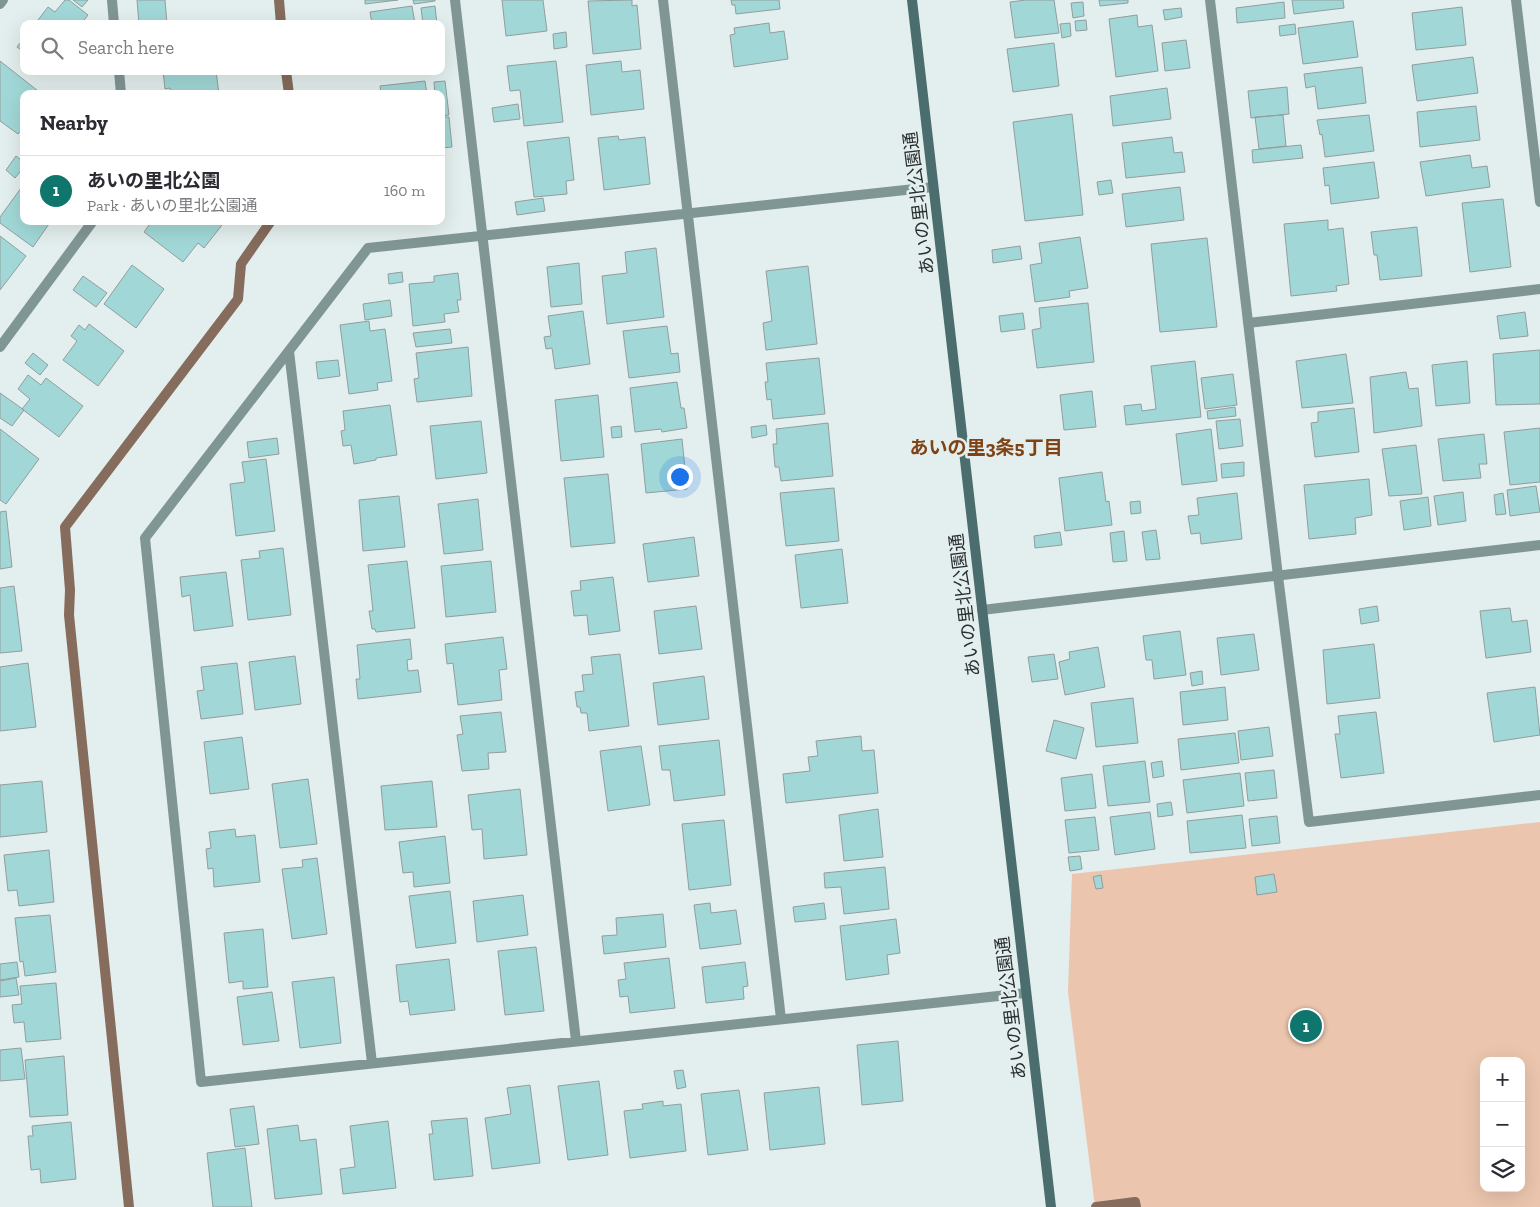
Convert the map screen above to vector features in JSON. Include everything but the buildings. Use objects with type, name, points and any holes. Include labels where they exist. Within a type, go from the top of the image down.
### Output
[{"type":"street","points":[[0,4],[3,0]]},
{"type":"street","points":[[112,0],[114,20]]},
{"type":"street","points":[[456,0],[576,1041]]},
{"type":"street","points":[[663,0],[781,1019]]},
{"type":"street","name":"あいの里北公園通","points":[[912,0],[1051,1207]]},
{"type":"street","points":[[1210,0],[1309,822],[1540,795]]},
{"type":"street","points":[[1516,0],[1540,202]]},
{"type":"street","points":[[119,75],[121,90]]},
{"type":"street","points":[[933,187],[368,248],[144,538],[201,1082],[1026,993]]},
{"type":"street","points":[[0,347],[90,225]]},
{"type":"street","points":[[1248,323],[1540,289]]},
{"type":"street","points":[[289,351],[372,1063]]},
{"type":"street","points":[[982,610],[1540,545]]},
{"type":"shaded area","points":[[1540,822],[1540,1207],[1095,1207],[1068,992],[1072,874]]},
{"type":"waterway","points":[[279,0],[281,20]]},
{"type":"waterway","points":[[287,75],[288,90]]},
{"type":"waterway","points":[[129,1207],[69,615],[70,590],[65,527],[238,299],[241,264],[268,225]]},
{"type":"waterway","points":[[1096,1207],[1135,1202],[1136,1207]]},
{"type":"place","name":"あいの里北公園","points":[[1306,1026]]},
{"type":"district","name":"あいの里3条5丁目","points":[[986,447]]}]
